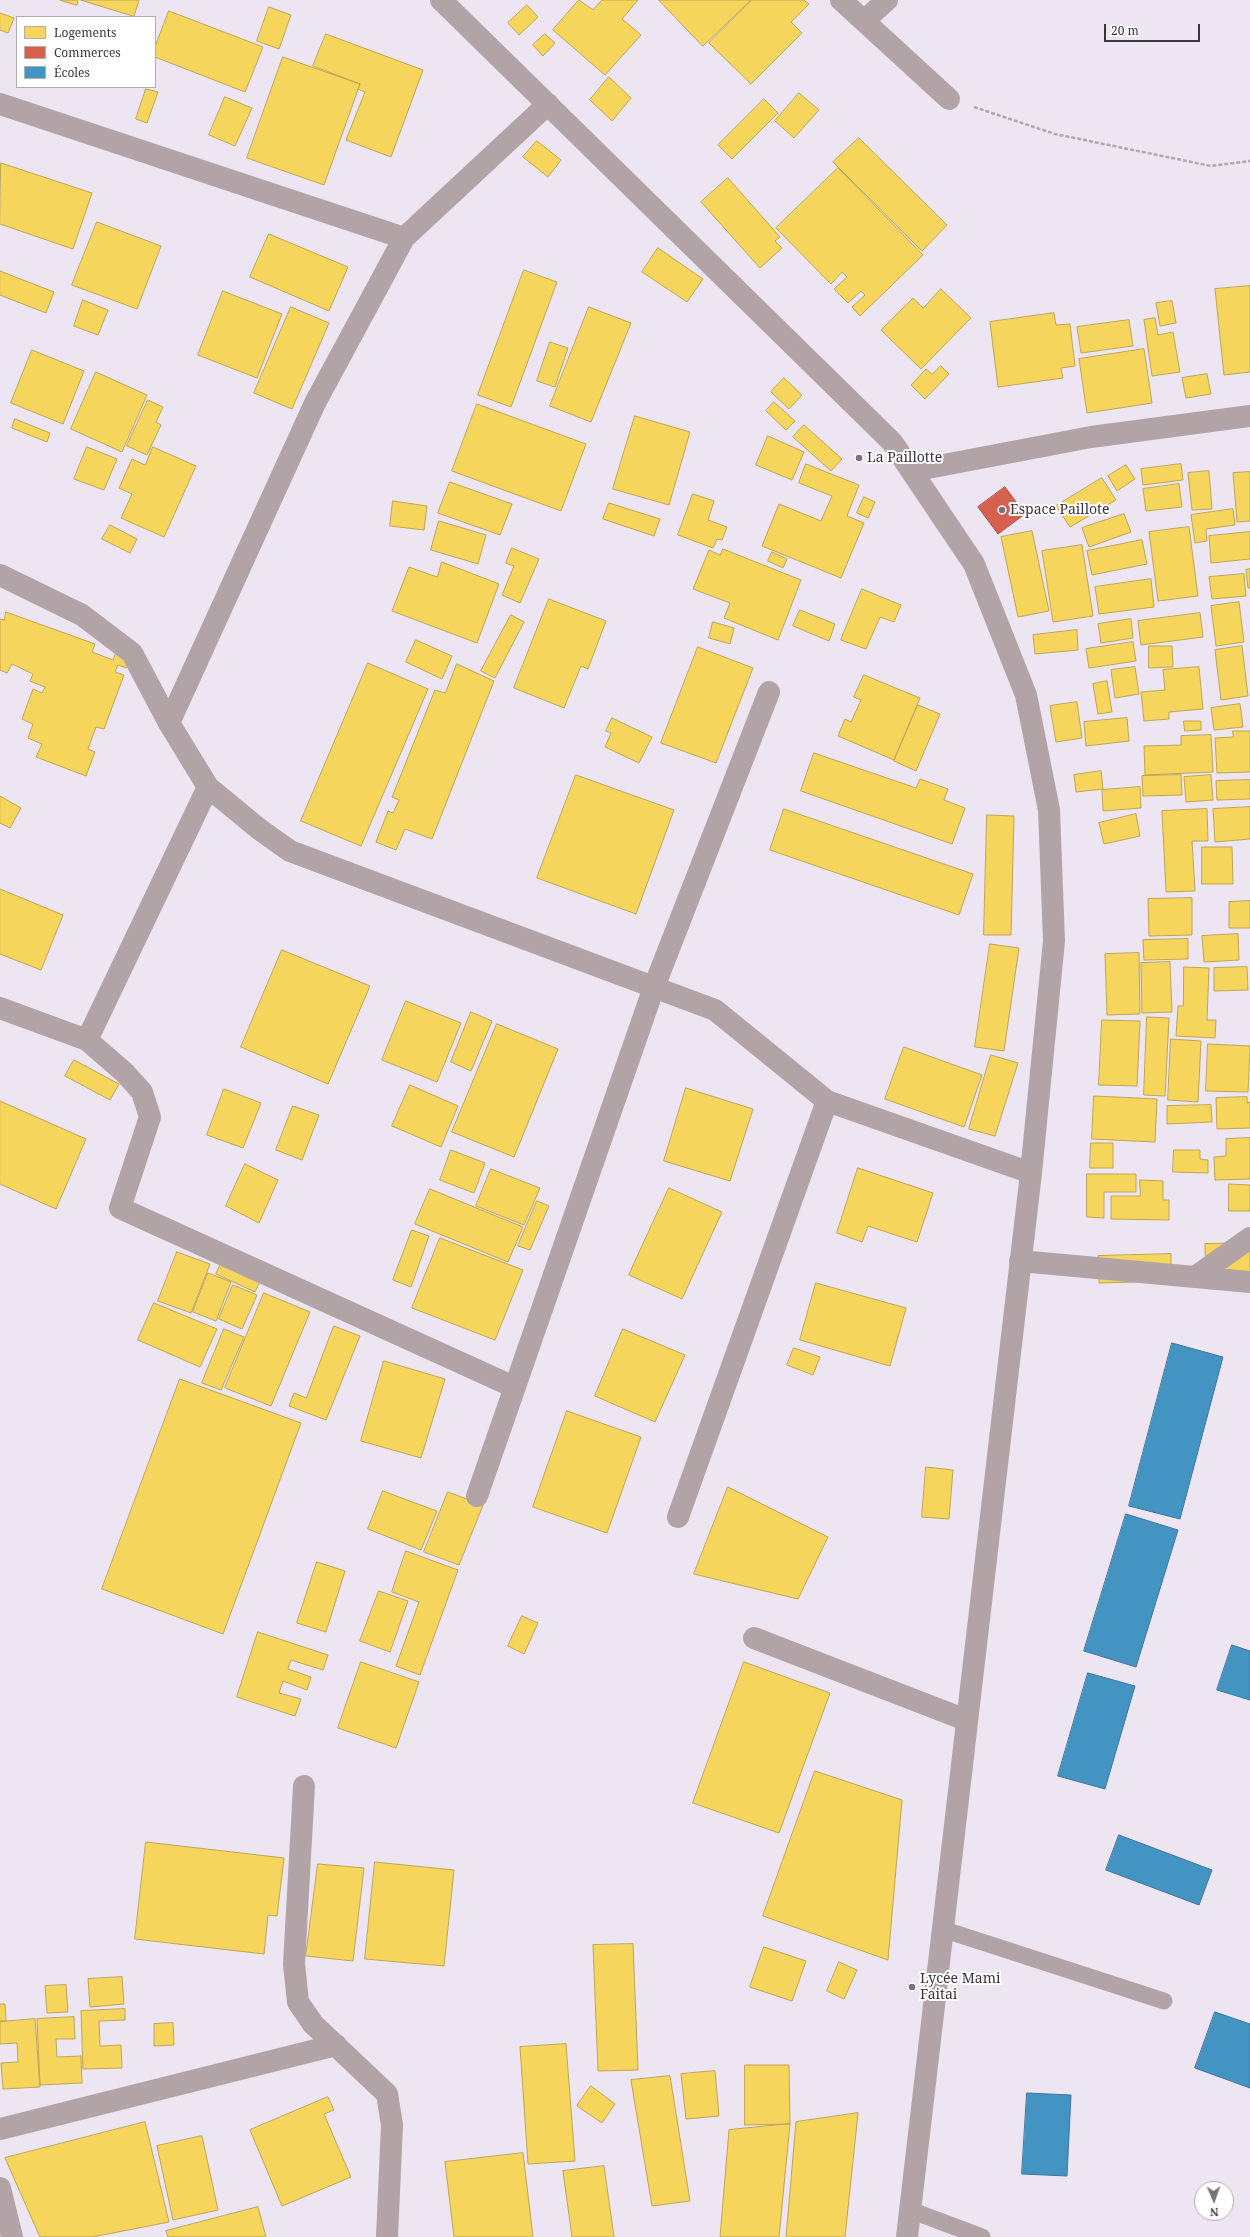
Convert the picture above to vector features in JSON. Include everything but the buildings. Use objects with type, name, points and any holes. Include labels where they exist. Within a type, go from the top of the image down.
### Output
[{"type":"street","points":[[442,0],[892,442],[974,564],[1026,696],[1049,810],[1054,941],[1031,1173],[966,1720],[907,2237]]},
{"type":"street","points":[[841,0],[949,99]]},
{"type":"street","points":[[864,22],[887,0]]},
{"type":"street","points":[[0,104],[404,238]]},
{"type":"street","points":[[170,723],[315,403],[404,238],[548,104]]},
{"type":"street","points":[[912,471],[1091,437],[1250,416]]},
{"type":"street","points":[[0,575],[82,615],[132,653],[170,723],[208,787],[259,829],[290,851],[715,1010],[827,1101],[1031,1173]]},
{"type":"street","points":[[477,1496],[654,987],[769,692]]},
{"type":"street","points":[[87,1040],[208,787]]},
{"type":"street","points":[[0,1008],[87,1040],[125,1073],[142,1092],[150,1117],[120,1208],[514,1387]]},
{"type":"street","points":[[678,1517],[827,1101]]},
{"type":"street","points":[[1195,1277],[1250,1238]]},
{"type":"street","points":[[1020,1261],[1250,1282]]},
{"type":"street","points":[[754,1638],[966,1720]]},
{"type":"street","points":[[304,1786],[294,1964],[298,2002],[313,2024],[387,2094],[392,2125],[387,2237]]},
{"type":"street","points":[[0,2129],[336,2045]]},
{"type":"street","points":[[0,2188],[12,2237]]},
{"type":"lane","points":[[942,1928],[1164,2001]]},
{"type":"lane","points":[[910,2210],[982,2237]]},
{"type":"path","points":[[949,99],[1055,134],[1211,166],[1250,162]]},
{"type":"place","name":"La Paillotte","points":[[859,458]]},
{"type":"place","name":"Espace Paillote","points":[[1002,510]]},
{"type":"place","name":"Lycée Mami Faitai","points":[[912,1987]]}]
